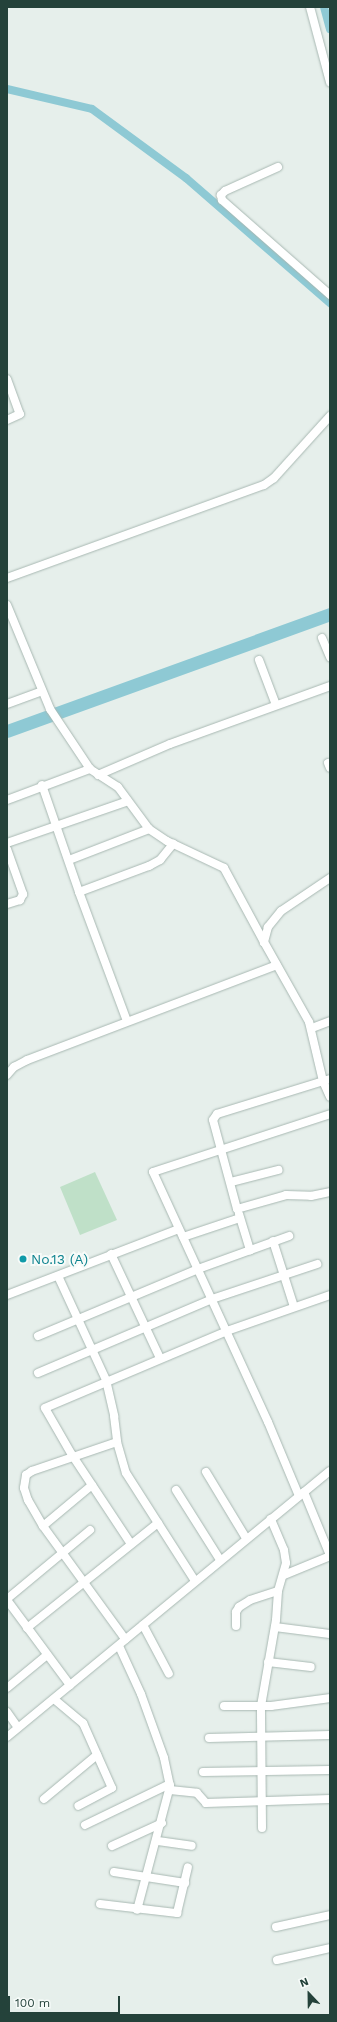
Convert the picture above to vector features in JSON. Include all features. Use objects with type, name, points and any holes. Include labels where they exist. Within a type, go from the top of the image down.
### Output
[{"type":"street","points":[[310,7],[328,61],[330,82]]},
{"type":"street","points":[[278,168],[225,190],[221,195],[222,200],[330,296]]},
{"type":"street","points":[[7,420],[20,414],[8,382]]},
{"type":"street","points":[[7,578],[264,485],[274,478],[330,416]]},
{"type":"street","points":[[7,605],[56,722],[90,769],[114,783],[149,829],[173,844],[224,868],[264,942],[298,1000],[312,1028],[327,1080],[330,1097]]},
{"type":"street","points":[[322,638],[330,657]]},
{"type":"street","points":[[259,660],[276,705]]},
{"type":"street","points":[[98,775],[165,746],[330,686]]},
{"type":"street","points":[[7,704],[42,691]]},
{"type":"street","points":[[7,800],[42,785],[90,769]]},
{"type":"street","points":[[42,785],[79,892],[127,1021]]},
{"type":"street","points":[[7,843],[128,801]]},
{"type":"street","points":[[69,860],[149,829]]},
{"type":"street","points":[[79,892],[149,866],[160,860],[173,844]]},
{"type":"street","points":[[7,849],[23,894],[20,900],[7,904]]},
{"type":"street","points":[[264,942],[268,927],[281,911],[330,878]]},
{"type":"street","points":[[7,1075],[14,1067],[27,1060],[278,965]]},
{"type":"street","points":[[312,1028],[330,1021]]},
{"type":"street","points":[[250,1250],[213,1120],[218,1114],[327,1080]]},
{"type":"street","points":[[284,1575],[330,1556],[179,1229],[154,1171],[221,1148],[330,1114]]},
{"type":"street","points":[[231,1182],[278,1170]]},
{"type":"street","points":[[238,1209],[286,1195],[311,1196],[330,1192]]},
{"type":"street","points":[[183,1237],[240,1218]]},
{"type":"street","points":[[7,1294],[179,1229]]},
{"type":"street","points":[[38,1336],[198,1269],[288,1236]]},
{"type":"street","points":[[273,1242],[294,1307]]},
{"type":"street","points":[[111,1254],[160,1358]]},
{"type":"street","points":[[38,1373],[212,1299],[316,1264]]},
{"type":"street","points":[[58,1276],[106,1380],[114,1416],[117,1442],[128,1476],[195,1581]]},
{"type":"street","points":[[131,1544],[72,1455],[45,1408],[106,1380],[227,1331],[330,1295]]},
{"type":"street","points":[[117,1442],[72,1455],[32,1471],[26,1475],[26,1495],[43,1526],[64,1552],[125,1640]]},
{"type":"street","points":[[7,1737],[119,1646],[246,1538],[271,1520],[330,1471]]},
{"type":"street","points":[[206,1472],[246,1538]]},
{"type":"street","points":[[43,1526],[92,1485]]},
{"type":"street","points":[[176,1490],[220,1560]]},
{"type":"street","points":[[262,1828],[261,1706],[274,1627],[278,1591],[284,1575],[286,1563],[284,1550],[271,1520]]},
{"type":"street","points":[[27,1628],[158,1523]]},
{"type":"street","points":[[70,1685],[7,1599],[90,1530]]},
{"type":"street","points":[[236,1626],[236,1612],[239,1607],[278,1591]]},
{"type":"street","points":[[143,1625],[169,1674]]},
{"type":"street","points":[[274,1627],[330,1634]]},
{"type":"street","points":[[119,1646],[141,1694],[170,1787],[158,1841],[148,1878],[137,1910]]},
{"type":"street","points":[[7,1688],[47,1655]]},
{"type":"street","points":[[268,1662],[311,1667]]},
{"type":"street","points":[[224,1706],[261,1706],[330,1698]]},
{"type":"street","points":[[54,1699],[83,1723],[111,1790],[78,1806]]},
{"type":"street","points":[[7,1712],[18,1728]]},
{"type":"street","points":[[209,1738],[330,1736]]},
{"type":"street","points":[[44,1799],[97,1755]]},
{"type":"street","points":[[203,1772],[330,1770]]},
{"type":"street","points":[[85,1825],[170,1787],[197,1792],[206,1804],[330,1799]]},
{"type":"street","points":[[112,1846],[162,1823]]},
{"type":"street","points":[[158,1841],[192,1846]]},
{"type":"street","points":[[100,1904],[137,1910],[177,1913],[188,1867]]},
{"type":"street","points":[[114,1872],[185,1883]]},
{"type":"street","points":[[276,1926],[330,1915]]},
{"type":"street","points":[[277,1960],[330,1948]]},
{"type":"green space","points":[[95,1172],[117,1220],[80,1235],[60,1187]]},
{"type":"waterway","points":[[324,7],[330,29]]},
{"type":"waterway","points":[[7,89],[92,109],[186,178],[330,303]]},
{"type":"waterway","points":[[7,731],[330,614]]},
{"type":"place","name":"No.13 (A)","points":[[23,1259]]}]
